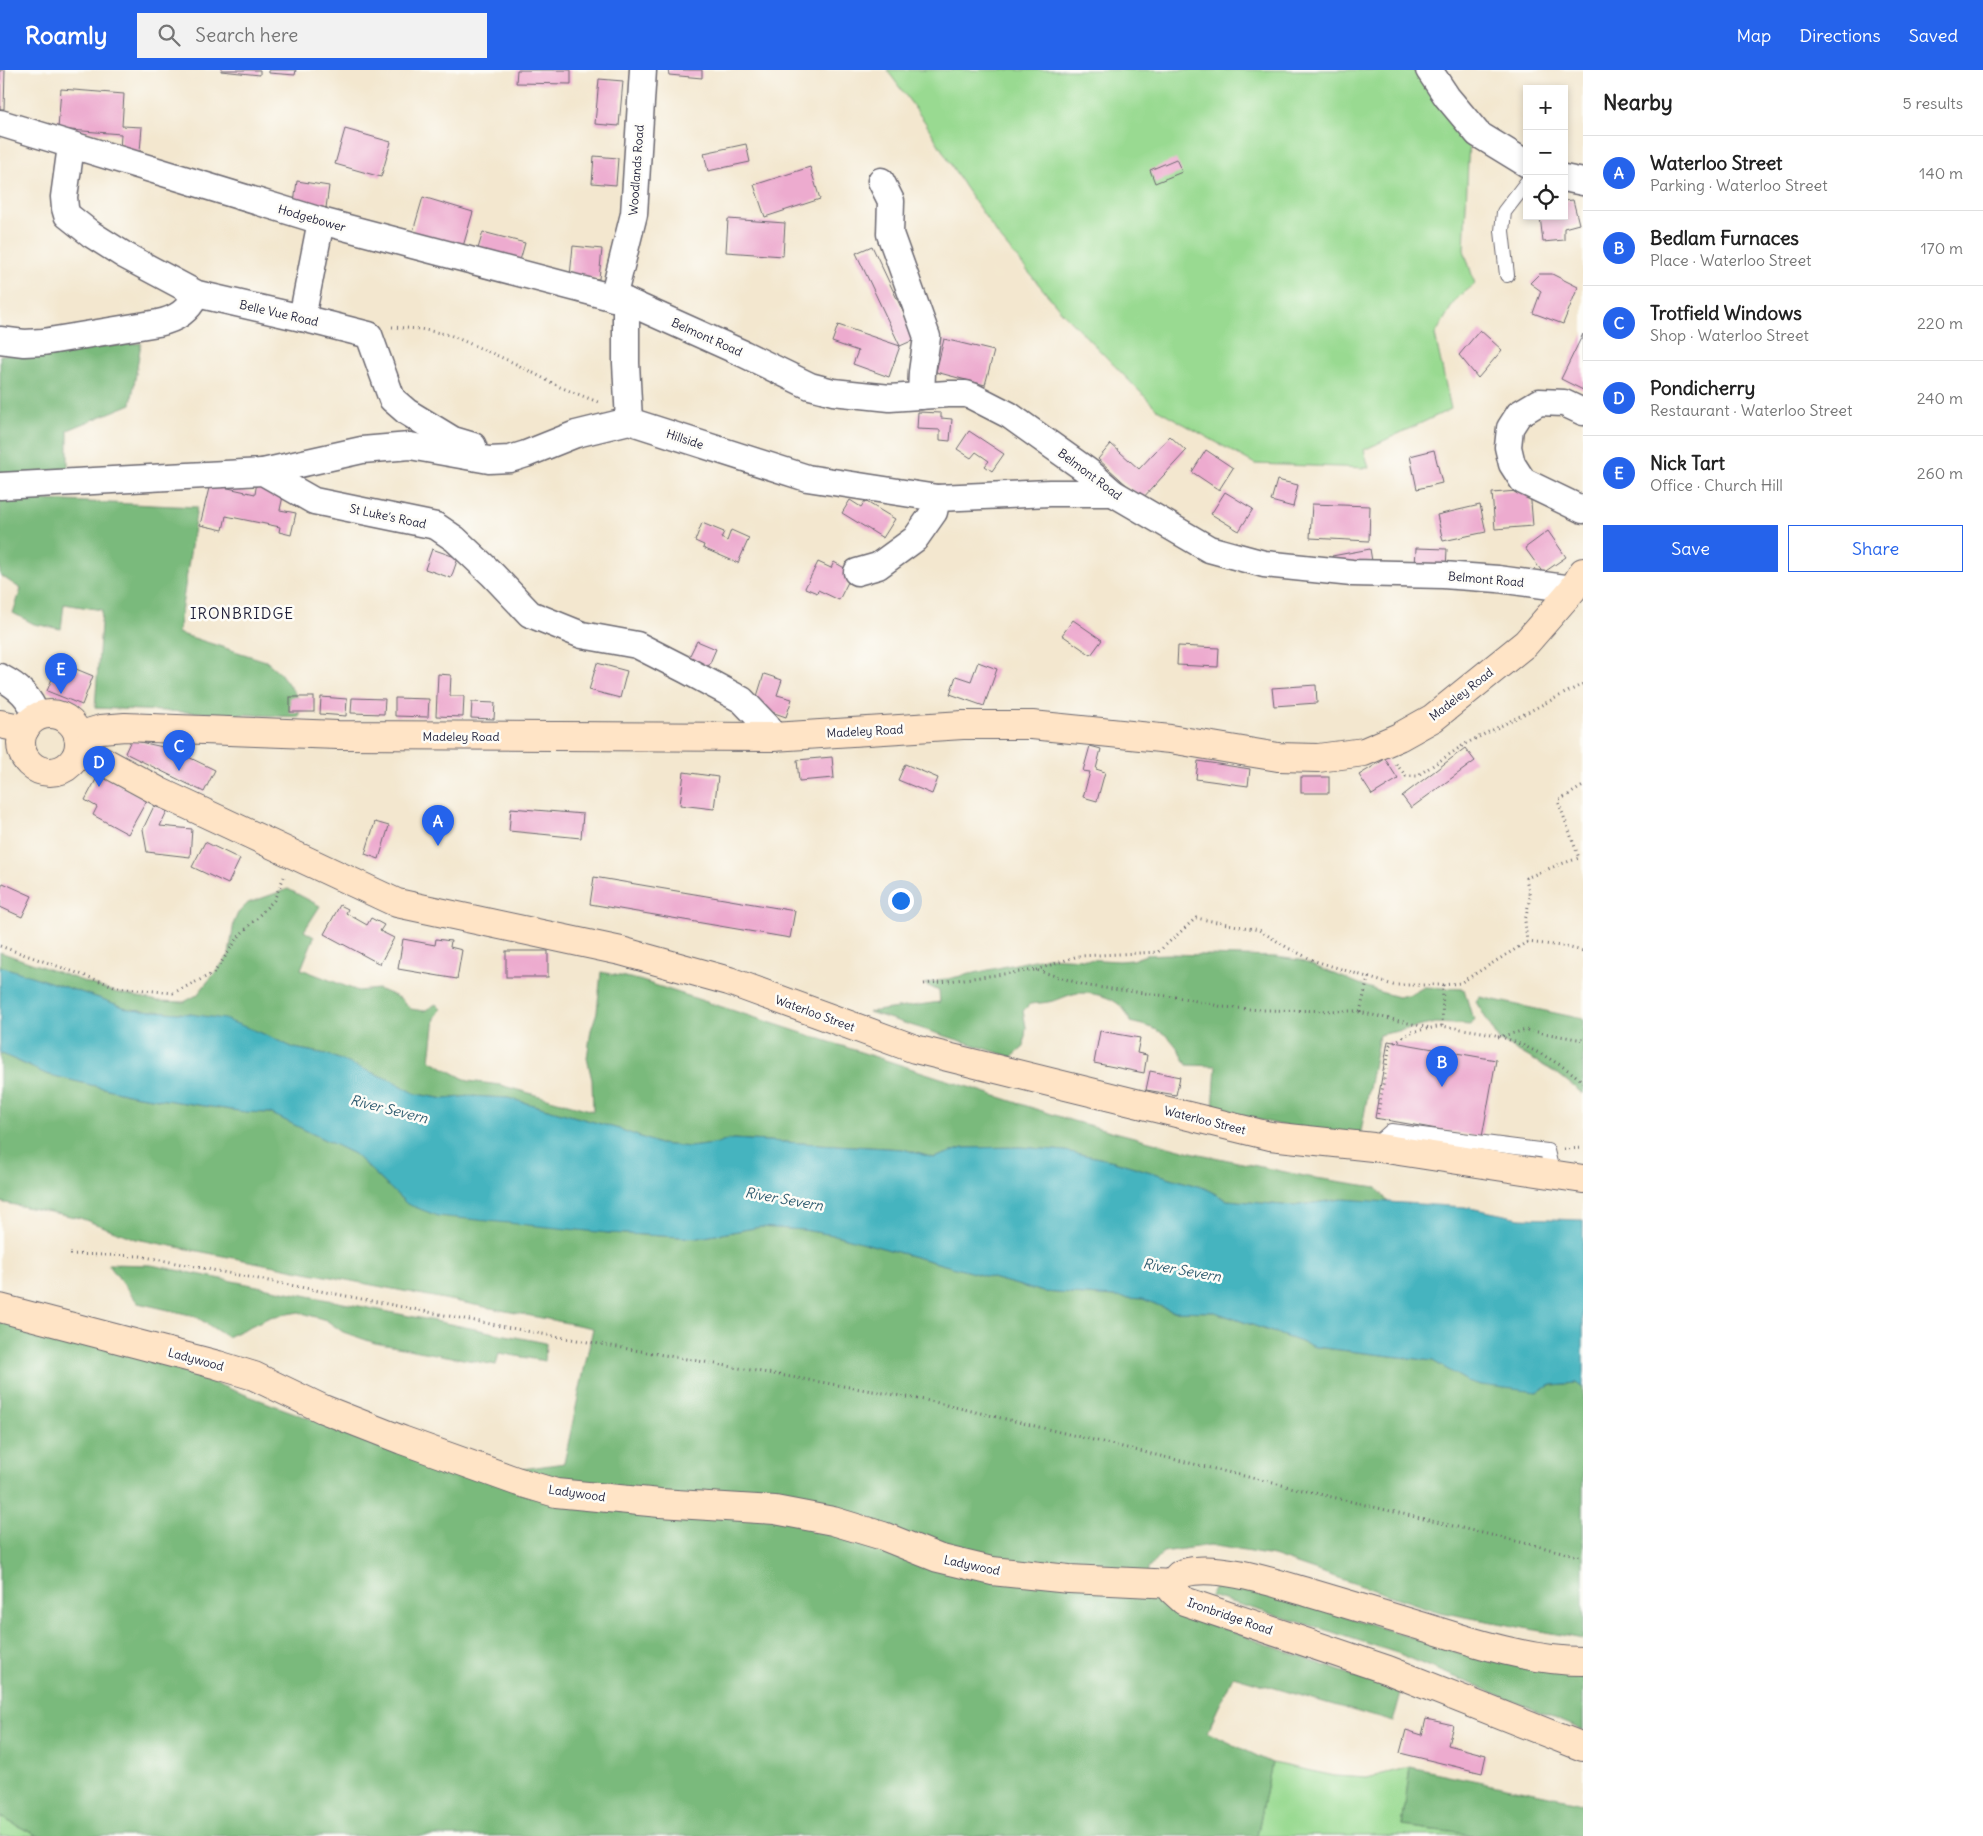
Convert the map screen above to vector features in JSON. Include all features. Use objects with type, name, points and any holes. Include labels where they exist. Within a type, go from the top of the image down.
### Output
[{"type":"main road","name":"Madeley Road","points":[[78,742],[101,729],[125,727],[338,735],[773,737],[963,725],[1032,725],[1170,740],[1278,757],[1318,758],[1364,752],[1399,737],[1433,718],[1526,644],[1578,581]]},
{"type":"main road","points":[[45,714],[62,717],[69,721],[78,742],[76,756],[70,764],[63,770],[45,772],[36,769],[23,756],[21,723],[45,714]]},
{"type":"main road","name":"Waterloo Street","points":[[78,742],[160,792],[396,903],[621,951],[720,979],[916,1049],[1270,1136],[1373,1146],[1583,1179]]},
{"type":"main road","name":"Ladywood","points":[[0,1308],[254,1376],[323,1409],[384,1433],[516,1481],[556,1493],[660,1503],[774,1510],[833,1521],[883,1536],[938,1558],[992,1571],[1069,1579],[1174,1584]]},
{"type":"main road","points":[[1174,1584],[1177,1576],[1192,1571],[1216,1571],[1257,1577],[1460,1639],[1506,1651],[1572,1661],[1583,1660]]},
{"type":"main road","name":"Ironbridge Road","points":[[1174,1584],[1173,1591],[1184,1601],[1388,1670],[1583,1747]]},
{"type":"street","name":"Woodlands Road","points":[[629,414],[620,299],[634,214],[644,70]]},
{"type":"street","points":[[1429,70],[1447,97],[1478,134],[1523,162]]},
{"type":"street","name":"Hodgebower","points":[[0,124],[14,126],[71,146],[322,221],[620,299]]},
{"type":"street","name":"Belle Vue Road","points":[[71,146],[64,197],[68,215],[91,234],[124,255],[197,294],[370,335]]},
{"type":"street","points":[[1568,179],[1583,182]]},
{"type":"street","points":[[881,181],[891,201],[890,234],[927,337],[922,372],[922,396]]},
{"type":"street","points":[[302,318],[322,221]]},
{"type":"street","points":[[0,340],[24,343],[43,342],[172,320],[182,314],[193,302],[197,294]]},
{"type":"street","name":"Belmont Road","points":[[620,299],[744,354],[810,386],[833,392],[890,398],[966,394],[983,401],[1009,415],[1089,472],[1112,493],[1208,549],[1264,564],[1352,573],[1578,581]]},
{"type":"street","points":[[370,335],[392,399],[407,412],[453,440],[501,453],[510,459]]},
{"type":"street","points":[[1583,412],[1564,403],[1539,402],[1519,414],[1510,428],[1508,447],[1512,464],[1524,481],[1583,510]]},
{"type":"street","points":[[0,486],[263,472],[362,450],[410,446],[489,460],[510,459],[629,414]]},
{"type":"street","name":"Hillside","points":[[629,414],[807,478],[937,498],[1050,493],[1112,493]]},
{"type":"street","name":"St Luke's Road","points":[[263,472],[314,500],[436,526],[455,539],[530,614],[582,635],[637,645],[742,700],[767,726],[773,737]]},
{"type":"street","points":[[857,572],[878,566],[915,539],[934,512],[937,498]]},
{"type":"street","points":[[0,677],[17,686],[28,697],[21,723]]},
{"type":"lane","points":[[1507,275],[1502,231],[1504,212],[1523,187]]},
{"type":"path","points":[[370,335],[389,327],[420,329],[450,335],[514,363],[560,387],[594,402],[629,414]]},
{"type":"path","points":[[1417,776],[1465,744],[1583,684]]},
{"type":"path","points":[[1527,942],[1525,921],[1530,897],[1526,878],[1579,858],[1558,801],[1583,786]]},
{"type":"path","points":[[0,946],[117,987],[174,993],[214,973],[240,935],[274,900],[292,855]]},
{"type":"path","points":[[924,984],[1036,970],[1078,956],[1158,952],[1196,918],[1259,930],[1288,948],[1315,960],[1393,985],[1460,983],[1527,942],[1562,946],[1583,951]]},
{"type":"path","points":[[1036,970],[1088,986],[1183,998],[1223,1007],[1261,1010],[1355,1011],[1430,1028]]},
{"type":"path","points":[[1360,1012],[1368,978]]},
{"type":"path","points":[[1442,1026],[1443,985]]},
{"type":"path","points":[[1373,1146],[1390,1045],[1411,1032],[1442,1026],[1498,1037],[1533,1051],[1573,1073],[1583,1082]]},
{"type":"path","points":[[1498,1037],[1526,1030],[1583,1040]]},
{"type":"path","points":[[1573,1148],[1583,1148]]},
{"type":"path","points":[[70,1254],[140,1256],[542,1334],[930,1401],[1583,1557]]},
{"type":"green space","points":[[887,70],[1414,70],[1469,139],[1464,250],[1475,284],[1456,299],[1435,335],[1451,409],[1364,450],[1369,468],[1255,464],[1157,409],[1061,311],[1000,238],[964,186],[925,122]]},
{"type":"green space","points":[[141,343],[131,404],[68,430],[68,476],[0,477],[0,355]]},
{"type":"green space","points":[[0,498],[197,507],[178,633],[266,661],[280,673],[300,700],[299,717],[95,708],[102,610],[64,604],[61,629],[34,624],[13,613],[21,589],[0,575]]},
{"type":"green space","points":[[288,889],[320,906],[304,931],[314,937],[301,969],[358,991],[378,989],[400,998],[411,1009],[424,1011],[436,1004],[441,1009],[435,1018],[430,1060],[468,1081],[500,1085],[593,1111],[592,1080],[587,1058],[591,1030],[597,1012],[601,972],[639,980],[1073,1121],[1195,1153],[1309,1177],[1376,1187],[1389,1203],[1342,1199],[1293,1206],[1227,1200],[1204,1188],[1114,1161],[1065,1151],[1021,1147],[963,1148],[934,1158],[903,1149],[733,1139],[690,1147],[659,1144],[619,1129],[508,1098],[469,1096],[445,1099],[416,1094],[393,1081],[326,1054],[294,1048],[259,1032],[190,1014],[129,1009],[0,966],[0,952],[114,992],[158,1001],[184,1002],[197,995],[229,955],[234,922],[238,913],[248,903]]},
{"type":"green space","points":[[1146,955],[1276,957],[1299,960],[1380,992],[1398,997],[1412,994],[1424,987],[1464,989],[1471,1013],[1475,1019],[1471,1025],[1436,1023],[1379,1035],[1360,1137],[1302,1130],[1213,1109],[1216,1066],[1187,1065],[1176,1046],[1165,1035],[1151,1028],[1130,1022],[1123,1008],[1117,1003],[1096,994],[1077,993],[1050,1002],[1030,1004],[1023,1011],[1026,1027],[1024,1047],[1012,1057],[869,1012],[940,1002],[939,991],[924,984],[1048,957],[1119,961],[1132,960]]},
{"type":"green space","points":[[1480,997],[1583,1019],[1583,1094],[1558,1074],[1499,1040],[1476,1002]]},
{"type":"green space","points":[[0,1053],[46,1074],[132,1095],[245,1112],[270,1113],[354,1154],[407,1204],[608,1233],[699,1238],[760,1227],[804,1230],[839,1236],[1043,1292],[1143,1299],[1172,1311],[1215,1312],[1315,1347],[1433,1361],[1467,1381],[1537,1392],[1552,1385],[1577,1383],[1583,1388],[1583,1639],[1439,1612],[1273,1556],[1210,1545],[1163,1552],[1148,1569],[1147,1583],[1166,1608],[1401,1693],[1393,1722],[1233,1676],[1207,1732],[1272,1763],[1257,1836],[38,1836],[0,1817],[0,1319],[138,1355],[468,1477],[564,1463],[593,1328],[136,1239],[80,1218],[0,1202]]},
{"type":"green space","points":[[108,1264],[151,1265],[546,1343],[545,1361],[499,1353],[496,1365],[375,1343],[343,1332],[326,1320],[299,1312],[270,1317],[227,1337],[195,1316],[138,1303]]},
{"type":"green space","points":[[1216,1585],[1252,1591],[1314,1606],[1469,1656],[1560,1672],[1583,1674],[1583,1730],[1397,1653],[1210,1596]]},
{"type":"green space","points":[[1272,1763],[1335,1776],[1367,1778],[1410,1767],[1402,1826],[1482,1836],[1257,1836]]},
{"type":"green space","points":[[1410,1767],[1583,1803],[1583,1836],[1482,1836],[1402,1826]]},
{"type":"green space","points":[[0,1817],[38,1836],[0,1836]]},
{"type":"water","name":"River Severn","points":[[0,966],[129,1009],[224,1019],[294,1048],[326,1054],[393,1081],[416,1094],[445,1099],[469,1096],[508,1098],[619,1129],[659,1144],[690,1147],[733,1139],[903,1149],[934,1158],[963,1148],[1021,1147],[1065,1151],[1114,1161],[1204,1188],[1227,1200],[1293,1206],[1342,1199],[1465,1207],[1520,1218],[1583,1220],[1583,1388],[1576,1383],[1552,1385],[1537,1392],[1481,1385],[1467,1381],[1433,1361],[1315,1347],[1215,1312],[1172,1311],[1143,1299],[1043,1292],[839,1236],[804,1230],[760,1227],[699,1238],[608,1233],[438,1216],[407,1204],[354,1154],[270,1113],[245,1112],[132,1095],[46,1074],[0,1053]]},
{"type":"building","points":[[0,70],[5,70],[4,109],[0,109]]},
{"type":"building","points":[[260,70],[260,75],[221,71]]},
{"type":"building","points":[[269,70],[296,70],[295,75],[269,73]]},
{"type":"building","points":[[517,70],[571,70],[571,84],[516,83]]},
{"type":"building","points":[[668,70],[702,70],[702,78],[669,75]]},
{"type":"building","points":[[599,79],[623,81],[619,126],[595,124]]},
{"type":"building","points":[[61,89],[124,94],[122,126],[142,127],[140,152],[120,151],[121,134],[58,129]]},
{"type":"building","points":[[345,129],[391,142],[381,177],[335,164]]},
{"type":"building","points":[[746,144],[750,162],[708,171],[704,153]]},
{"type":"building","points":[[594,156],[618,158],[616,185],[592,183]]},
{"type":"building","points":[[1176,159],[1182,172],[1155,183],[1150,170]]},
{"type":"building","points":[[810,167],[820,199],[765,217],[754,185]]},
{"type":"building","points":[[297,181],[329,186],[326,208],[294,203]]},
{"type":"building","points":[[423,197],[473,212],[462,250],[412,235]]},
{"type":"building","points":[[1573,200],[1579,224],[1564,228],[1564,240],[1543,242],[1540,220],[1568,220],[1568,201]]},
{"type":"building","points":[[728,219],[785,223],[783,256],[726,252]]},
{"type":"building","points":[[483,232],[525,243],[519,264],[477,252]]},
{"type":"building","points":[[573,246],[602,249],[599,279],[570,276]]},
{"type":"building","points":[[872,246],[916,339],[900,346],[856,253]]},
{"type":"building","points":[[1539,274],[1552,274],[1578,287],[1563,324],[1533,313],[1541,291],[1530,283]]},
{"type":"building","points":[[838,325],[900,346],[889,377],[853,364],[858,351],[832,342]]},
{"type":"building","points":[[1480,330],[1502,350],[1478,378],[1459,355]]},
{"type":"building","points":[[1583,334],[1583,390],[1561,379]]},
{"type":"building","points":[[944,339],[994,351],[985,385],[936,372]]},
{"type":"building","points":[[918,412],[941,413],[941,418],[952,419],[950,441],[940,440],[940,430],[917,429]]},
{"type":"building","points":[[969,431],[1004,454],[992,471],[985,466],[989,461],[976,452],[971,458],[957,449]]},
{"type":"building","points":[[1170,436],[1186,451],[1142,499],[1098,459],[1111,444],[1139,469]]},
{"type":"building","points":[[1206,450],[1233,468],[1219,490],[1192,472]]},
{"type":"building","points":[[1434,450],[1442,483],[1417,489],[1410,456]]},
{"type":"building","points":[[1277,480],[1298,485],[1293,507],[1271,501]]},
{"type":"building","points":[[257,482],[276,486],[274,494],[283,496],[280,510],[296,513],[291,535],[279,532],[280,527],[226,516],[223,530],[200,525],[210,484],[255,494]]},
{"type":"building","points":[[1530,490],[1533,526],[1495,529],[1492,493]]},
{"type":"building","points":[[1225,492],[1253,509],[1239,531],[1211,514]]},
{"type":"building","points":[[850,500],[861,507],[865,501],[895,519],[883,538],[842,513]]},
{"type":"building","points":[[1312,504],[1370,506],[1369,541],[1310,538]]},
{"type":"building","points":[[1480,505],[1486,532],[1443,541],[1437,515]]},
{"type":"building","points":[[702,523],[724,532],[721,538],[727,541],[731,530],[749,538],[738,563],[703,548],[704,545],[695,541]]},
{"type":"building","points":[[1548,531],[1566,557],[1543,573],[1525,548]]},
{"type":"building","points":[[1416,548],[1447,549],[1446,569],[1415,567]]},
{"type":"building","points":[[432,549],[458,558],[451,578],[425,569]]},
{"type":"building","points":[[1370,549],[1372,561],[1334,568],[1332,556]]},
{"type":"building","points":[[818,562],[831,568],[834,562],[848,570],[851,576],[839,600],[818,590],[817,593],[805,588]]},
{"type":"building","points":[[1073,620],[1102,640],[1091,655],[1062,635]]},
{"type":"building","points":[[697,641],[716,649],[706,672],[686,663]]},
{"type":"building","points":[[1178,646],[1219,648],[1218,667],[1177,665]]},
{"type":"building","points":[[59,662],[93,676],[82,705],[47,691]]},
{"type":"building","points":[[978,662],[997,669],[984,706],[950,694],[956,676],[971,681]]},
{"type":"building","points":[[597,663],[627,671],[620,698],[589,690]]},
{"type":"building","points":[[438,674],[451,675],[450,696],[464,696],[463,717],[436,716]]},
{"type":"building","points":[[764,674],[782,680],[777,695],[792,699],[786,717],[754,706]]},
{"type":"building","points":[[1316,685],[1317,703],[1274,706],[1272,688]]},
{"type":"building","points":[[290,697],[314,697],[314,712],[290,712]]},
{"type":"building","points":[[321,697],[347,699],[346,716],[320,714]]},
{"type":"building","points":[[352,698],[385,699],[384,714],[351,713]]},
{"type":"building","points":[[395,698],[429,699],[428,717],[395,716]]},
{"type":"building","points":[[472,702],[495,703],[494,719],[471,718]]},
{"type":"building","points":[[131,740],[172,749],[215,770],[204,792],[125,753]]},
{"type":"building","points":[[1090,746],[1101,749],[1096,769],[1105,772],[1097,801],[1083,797],[1090,772],[1083,771]]},
{"type":"building","points":[[1465,748],[1475,761],[1411,808],[1402,796]]},
{"type":"building","points":[[832,757],[834,778],[799,781],[797,760]]},
{"type":"building","points":[[1385,759],[1398,779],[1372,795],[1359,775]]},
{"type":"building","points":[[1198,761],[1250,769],[1248,786],[1196,779]]},
{"type":"building","points":[[905,764],[938,778],[932,794],[898,780]]},
{"type":"building","points":[[684,772],[718,777],[714,809],[680,805]]},
{"type":"building","points":[[99,774],[147,800],[128,834],[93,815],[97,807],[85,800]]},
{"type":"building","points":[[1301,777],[1329,777],[1329,793],[1301,793]]},
{"type":"building","points":[[154,806],[167,811],[160,826],[192,829],[190,857],[147,852],[143,829]]},
{"type":"building","points":[[511,808],[583,814],[581,838],[509,831]]},
{"type":"building","points":[[375,822],[389,826],[379,859],[365,854]]},
{"type":"building","points":[[205,842],[240,859],[228,884],[192,867]]},
{"type":"building","points":[[594,877],[795,911],[790,938],[590,904]]},
{"type":"building","points":[[3,883],[32,896],[22,917],[0,907],[0,890]]},
{"type":"building","points":[[340,905],[348,909],[346,913],[367,925],[371,918],[384,925],[380,931],[394,938],[380,964],[324,934]]},
{"type":"building","points":[[403,939],[435,945],[436,939],[451,941],[450,947],[462,950],[457,979],[398,969]]},
{"type":"building","points":[[506,951],[548,951],[548,977],[506,977]]},
{"type":"building","points":[[1100,1031],[1140,1038],[1137,1053],[1147,1055],[1144,1073],[1094,1063]]},
{"type":"building","points":[[1388,1041],[1496,1060],[1482,1137],[1375,1118]]},
{"type":"building","points":[[1150,1071],[1180,1077],[1176,1095],[1146,1090]]},
{"type":"building","points":[[1426,1719],[1453,1725],[1448,1745],[1486,1755],[1482,1773],[1400,1753],[1406,1730],[1422,1735]]},
{"type":"place","name":"Nick Tart","points":[[61,694]]},
{"type":"place","name":"Trotfield Windows","points":[[179,771]]},
{"type":"place","name":"Pondicherry","points":[[99,787]]},
{"type":"place","name":"Waterloo Street","points":[[438,846]]},
{"type":"place","name":"Bedlam Furnaces","points":[[1442,1087]]},
{"type":"district","name":"IRONBRIDGE","points":[[242,613]]}]
